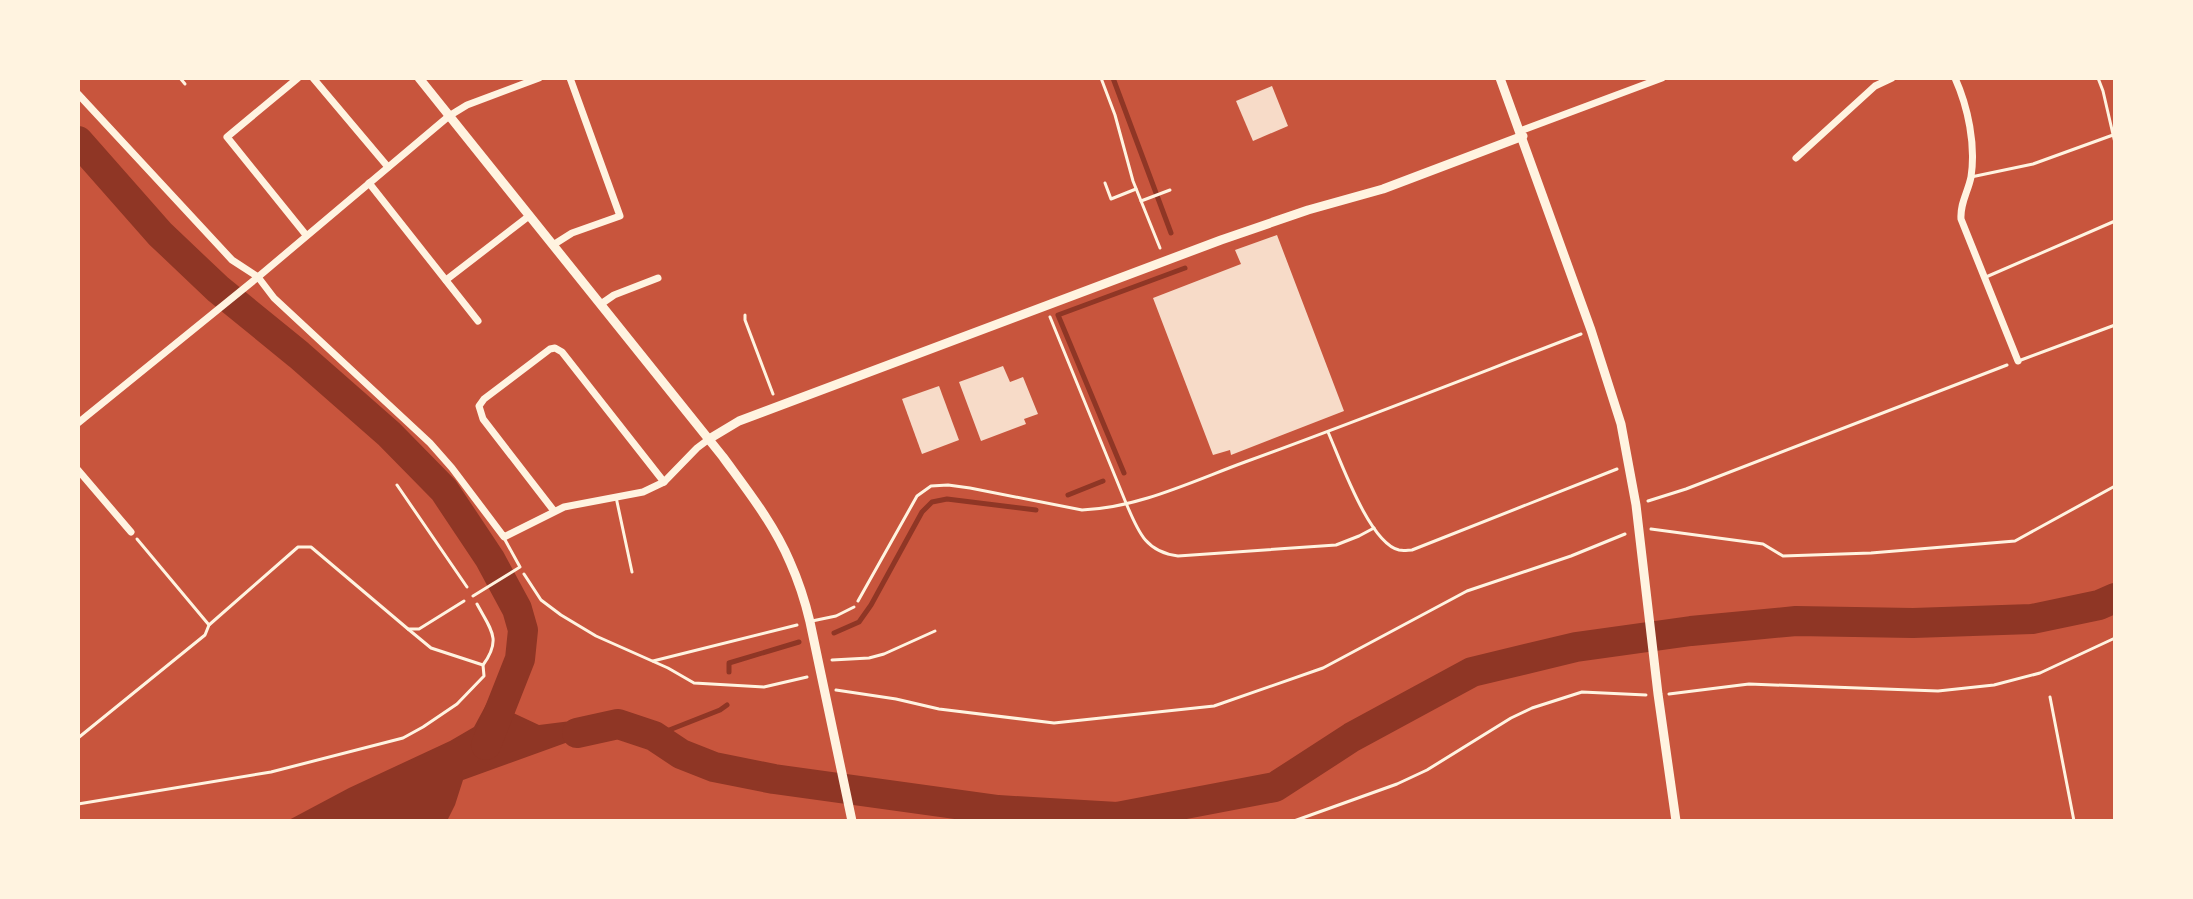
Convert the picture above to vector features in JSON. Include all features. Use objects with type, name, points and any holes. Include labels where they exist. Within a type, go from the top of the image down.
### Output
[{"type":"street","points":[[298,78],[227,137],[306,235]]},
{"type":"street","points":[[313,78],[388,167]]},
{"type":"street","points":[[419,78],[709,439],[777,537],[801,589],[810,622],[852,821]]},
{"type":"street","points":[[78,423],[449,116],[467,105],[539,78]]},
{"type":"street","points":[[553,245],[572,233],[620,216],[570,78]]},
{"type":"street","points":[[1500,78],[1591,330],[1621,424],[1636,505],[1676,821]]},
{"type":"street","points":[[78,94],[232,260],[250,269],[255,279],[274,298],[430,443],[504,537],[554,511],[643,492],[664,482],[697,448],[739,421],[1308,210],[1383,189],[1445,167],[1662,78]]},
{"type":"street","points":[[1796,158],[1875,86],[1892,78]]},
{"type":"street","points":[[1955,78],[1969,119],[1971,177],[1963,199],[1961,219],[2018,361]]},
{"type":"street","points":[[369,183],[478,321]]},
{"type":"street","points":[[446,280],[529,216]]},
{"type":"street","points":[[601,304],[614,295],[658,278]]},
{"type":"street","points":[[554,511],[483,419],[479,406],[550,349],[562,352],[664,482]]},
{"type":"street","points":[[78,470],[131,532]]},
{"type":"lane","points":[[180,78],[185,84]]},
{"type":"lane","points":[[2098,78],[2115,143]]},
{"type":"lane","points":[[1971,177],[2033,164],[2113,135]]},
{"type":"lane","points":[[1986,277],[2115,221]]},
{"type":"lane","points":[[2018,361],[2115,325]]},
{"type":"lane","points":[[616,497],[632,572]]},
{"type":"lane","points":[[473,596],[517,568],[504,537]]},
{"type":"lane","points":[[810,622],[836,616],[854,607]]},
{"type":"path","points":[[1101,78],[1136,189],[1161,252]]},
{"type":"path","points":[[1105,183],[1111,199],[1136,189]]},
{"type":"path","points":[[1141,201],[1170,190]]},
{"type":"path","points":[[1045,306],[1126,503],[1139,532],[1153,548],[1178,556],[1336,545],[1374,528]]},
{"type":"path","points":[[745,315],[775,397]]},
{"type":"path","points":[[854,607],[917,496],[931,486],[970,488],[1082,510],[1126,503],[1328,432],[1591,330]]},
{"type":"path","points":[[1636,505],[1686,489],[2018,361]]},
{"type":"path","points":[[1328,432],[1358,502],[1374,528],[1397,550],[1412,550],[1628,464]]},
{"type":"path","points":[[78,804],[271,772],[403,738],[457,704],[484,676],[483,665],[493,651],[494,638],[473,596],[397,485]]},
{"type":"path","points":[[825,692],[896,699],[939,709],[1054,723],[1214,706],[1323,668],[1467,591],[1655,529],[1763,544],[1783,556],[1871,553],[2015,541],[2115,486]]},
{"type":"path","points":[[131,532],[209,625]]},
{"type":"path","points":[[78,738],[205,635],[209,625],[298,547],[311,547],[431,648],[483,665]]},
{"type":"path","points":[[517,568],[541,600],[596,636],[694,683],[764,687],[821,673]]},
{"type":"path","points":[[408,629],[419,629],[473,596]]},
{"type":"path","points":[[649,661],[810,622]]},
{"type":"path","points":[[818,661],[869,658],[935,631]]},
{"type":"path","points":[[1670,694],[1749,684],[1938,691],[1994,685],[2040,673],[2115,638]]},
{"type":"path","points":[[1294,821],[1427,770],[1532,708],[1582,692],[1647,695]]},
{"type":"path","points":[[2050,697],[2074,821]]},
{"type":"shaded area","points":[[488,701],[539,725],[587,719],[618,724],[463,780],[447,821],[287,821],[474,727]]},
{"type":"building","points":[[1272,86],[1288,126],[1253,141],[1236,101]]},
{"type":"building","points":[[1277,235],[1344,411],[1231,455],[1230,450],[1213,455],[1153,298],[1241,264],[1235,250]]},
{"type":"building","points":[[1003,366],[1010,382],[1023,377],[1038,414],[1024,419],[1026,424],[981,441],[959,382]]},
{"type":"building","points":[[939,386],[959,440],[922,454],[902,399]]},
{"type":"waterway","points":[[1113,78],[1171,233]]},
{"type":"waterway","points":[[78,141],[160,234],[218,289],[389,434],[444,490],[490,559],[517,609],[523,630],[520,659],[486,745]]},
{"type":"waterway","points":[[1124,473],[1058,315],[1185,268]]},
{"type":"waterway","points":[[1068,495],[1103,481]]},
{"type":"waterway","points":[[834,633],[859,622],[922,512],[932,502],[947,499],[1036,510]]},
{"type":"waterway","points":[[577,733],[618,724],[654,736],[681,754],[714,767],[774,779],[998,810],[1117,817],[1275,787],[1352,737],[1472,672],[1576,647],[1796,621],[1913,623],[2032,619],[2099,605],[2115,598]]},
{"type":"waterway","points":[[729,672],[729,663],[799,642]]},
{"type":"waterway","points":[[654,736],[727,705]]}]
